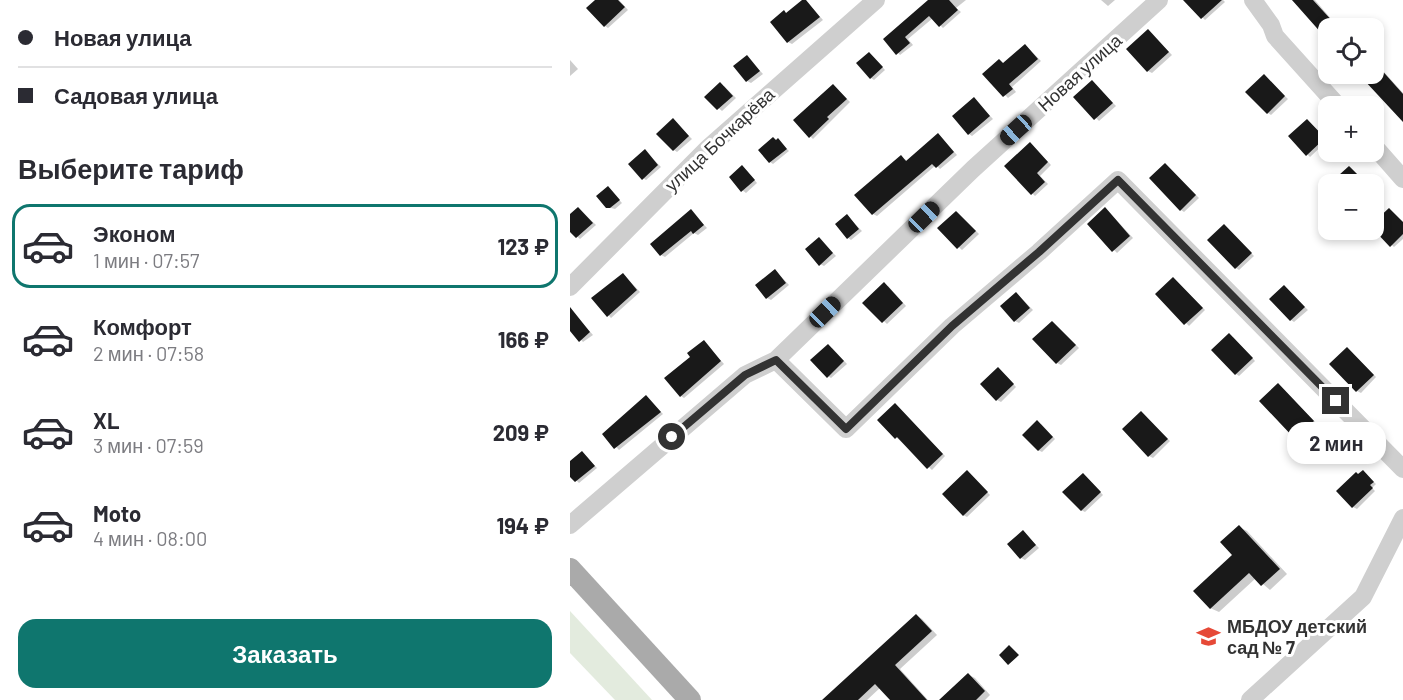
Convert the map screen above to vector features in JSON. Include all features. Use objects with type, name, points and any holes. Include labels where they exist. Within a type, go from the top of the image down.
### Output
[{"type":"main road","points":[[570,569],[690,700]]},
{"type":"street","name":"улица Бочкарёва","points":[[570,287],[707,149],[876,0]]},
{"type":"street","name":"Новая улица","points":[[570,525],[745,375],[776,360],[973,169],[1160,0]]},
{"type":"street","points":[[1253,0],[1271,24],[1275,36],[1329,96]]},
{"type":"street","points":[[1384,157],[1403,179]]},
{"type":"street","points":[[776,360],[846,429],[952,326],[1039,252],[1118,180],[1403,469]]},
{"type":"street","points":[[1250,700],[1363,597],[1403,518]]},
{"type":"shaded area","points":[[570,611],[652,700],[615,700],[570,653]]},
{"type":"building","points":[[595,0],[618,0],[625,7],[604,27],[586,8]]},
{"type":"building","points":[[802,0],[806,0],[820,17],[787,43],[770,22],[784,10],[786,13]]},
{"type":"building","points":[[928,0],[949,0],[958,10],[939,27],[929,16],[905,37],[910,43],[896,55],[883,39]]},
{"type":"building","points":[[1183,0],[1222,0],[1201,19]]},
{"type":"building","points":[[1292,0],[1313,0],[1330,18],[1318,18],[1318,29]]},
{"type":"building","points":[[1148,29],[1169,52],[1147,72],[1126,49]]},
{"type":"building","points":[[1025,44],[1038,59],[1009,84],[1013,89],[1003,97],[982,74],[999,59],[1003,63]]},
{"type":"building","points":[[869,52],[883,67],[870,79],[856,63]]},
{"type":"building","points":[[747,55],[760,71],[746,82],[733,66]]},
{"type":"building","points":[[1384,73],[1403,94],[1403,122],[1384,102],[1384,96],[1379,96],[1368,84],[1384,84]]},
{"type":"building","points":[[1264,74],[1285,96],[1267,114],[1245,92]]},
{"type":"building","points":[[1092,80],[1113,103],[1094,120],[1073,97]]},
{"type":"building","points":[[720,82],[733,96],[717,110],[704,97]]},
{"type":"building","points":[[833,84],[847,99],[809,138],[793,120]]},
{"type":"building","points":[[974,97],[990,116],[968,135],[952,116]]},
{"type":"building","points":[[673,118],[689,136],[673,151],[656,134]]},
{"type":"building","points":[[1307,119],[1318,131],[1318,145],[1306,156],[1288,136]]},
{"type":"building","points":[[938,133],[954,152],[936,168],[932,164],[872,215],[854,195],[901,155],[906,161]]},
{"type":"building","points":[[773,137],[776,140],[778,138],[787,149],[769,163],[758,150]]},
{"type":"building","points":[[1030,142],[1048,162],[1037,173],[1045,182],[1031,195],[1004,166]]},
{"type":"building","points":[[645,149],[658,165],[642,180],[628,164]]},
{"type":"building","points":[[1165,163],[1196,195],[1180,211],[1149,178]]},
{"type":"building","points":[[742,165],[755,180],[741,192],[729,177]]},
{"type":"building","points":[[1349,166],[1357,174],[1340,174]]},
{"type":"building","points":[[608,186],[620,200],[610,208],[606,208],[596,196]]},
{"type":"building","points":[[578,207],[593,223],[576,238],[570,232],[570,214]]},
{"type":"building","points":[[1105,207],[1130,236],[1112,252],[1087,224]]},
{"type":"building","points":[[1389,208],[1403,222],[1403,234],[1390,247],[1383,240],[1384,213]]},
{"type":"building","points":[[691,209],[704,225],[693,234],[691,231],[660,256],[650,244]]},
{"type":"building","points":[[956,211],[976,231],[957,249],[937,228]]},
{"type":"building","points":[[847,214],[859,229],[847,239],[835,224]]},
{"type":"building","points":[[1224,224],[1252,253],[1235,269],[1207,240]]},
{"type":"building","points":[[819,237],[833,253],[819,266],[805,249]]},
{"type":"building","points":[[775,269],[786,283],[766,299],[755,285]]},
{"type":"building","points":[[623,273],[637,290],[607,317],[591,298]]},
{"type":"building","points":[[1173,277],[1203,308],[1184,325],[1155,294]]},
{"type":"building","points":[[884,282],[903,303],[882,323],[862,303]]},
{"type":"building","points":[[1284,285],[1305,307],[1290,321],[1269,299]]},
{"type":"building","points":[[1016,292],[1030,308],[1014,322],[1000,306]]},
{"type":"building","points":[[570,307],[590,332],[579,342],[570,331]]},
{"type":"building","points":[[1052,321],[1076,345],[1056,364],[1032,339]]},
{"type":"building","points":[[1229,333],[1253,358],[1235,375],[1211,350]]},
{"type":"building","points":[[704,340],[721,361],[680,397],[664,378],[690,357],[687,353]]},
{"type":"building","points":[[828,344],[844,361],[827,378],[810,360]]},
{"type":"building","points":[[1347,347],[1374,375],[1356,392],[1329,364]]},
{"type":"building","points":[[998,367],[1014,384],[996,401],[980,384]]},
{"type":"building","points":[[1278,383],[1314,421],[1295,439],[1259,401]]},
{"type":"building","points":[[646,395],[661,412],[614,449],[602,434]]},
{"type":"building","points":[[895,403],[943,454],[927,469],[897,437],[895,439],[877,420]]},
{"type":"building","points":[[1141,411],[1168,439],[1148,457],[1122,429]]},
{"type":"building","points":[[1037,420],[1053,437],[1038,451],[1022,435]]},
{"type":"building","points":[[582,451],[595,466],[575,482],[570,477],[570,461]]},
{"type":"building","points":[[967,470],[988,492],[963,516],[942,494]]},
{"type":"building","points":[[1363,470],[1374,482],[1370,485],[1373,488],[1352,508],[1336,491],[1356,472],[1358,474]]},
{"type":"building","points":[[1083,473],[1101,492],[1081,511],[1062,492]]},
{"type":"building","points":[[1239,525],[1280,569],[1261,586],[1249,573],[1210,609],[1193,591],[1232,555],[1220,542]]},
{"type":"building","points":[[1023,530],[1036,545],[1020,559],[1007,544]]},
{"type":"building","points":[[916,614],[932,631],[895,665],[927,700],[890,700],[875,684],[858,700],[822,700]]},
{"type":"building","points":[[1009,645],[1019,655],[1008,665],[999,655]]},
{"type":"building","points":[[968,673],[985,691],[976,700],[939,700]]},
{"type":"place","name":"МБДОУ детский сад № 7","points":[[1209,637]]},
{"type":"route","points":[[672,437],[745,375],[776,360],[846,429],[952,326],[1039,252],[1118,180],[1336,401]]}]
